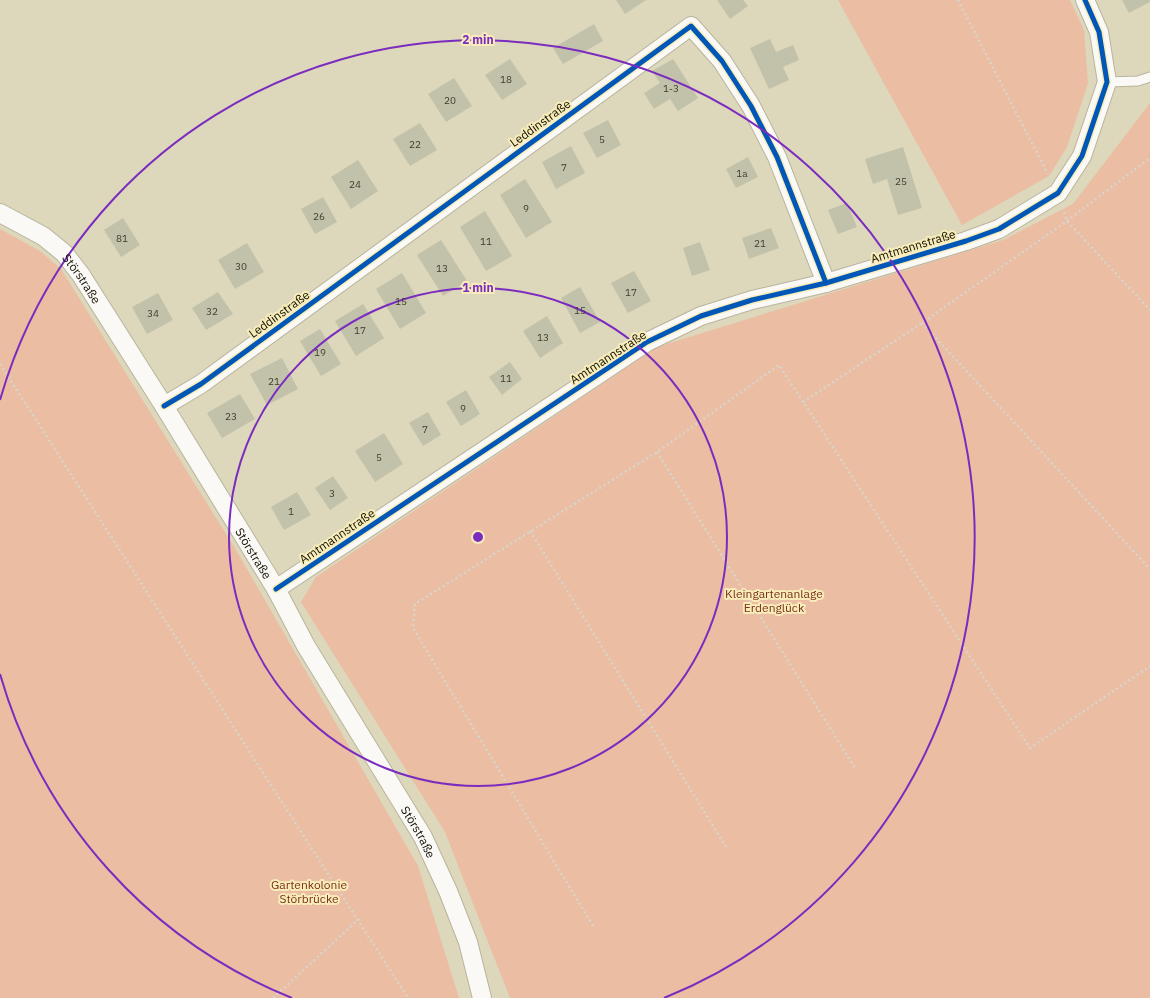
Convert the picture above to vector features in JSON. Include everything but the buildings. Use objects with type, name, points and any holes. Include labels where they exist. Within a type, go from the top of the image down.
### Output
[{"type":"street","points":[[1085,0],[1099,32],[1107,82]]},
{"type":"street","name":"Leddinstraße","points":[[164,406],[207,379],[691,26],[722,61],[750,106],[777,157],[826,283]]},
{"type":"street","name":"Amtmannstraße","points":[[276,589],[647,342],[701,316],[752,300],[826,283],[966,241],[999,229],[1058,193],[1082,156],[1107,82]]},
{"type":"street","name":"Störstraße","points":[[0,213],[44,236],[64,253],[81,275],[164,406],[276,589],[306,646],[423,837],[448,891],[468,942],[482,998]]},
{"type":"lane","points":[[1107,82],[1138,80],[1150,77]]},
{"type":"path","points":[[958,0],[1058,193],[1067,221],[1150,310]]},
{"type":"path","points":[[803,402],[922,323],[1067,221],[1150,158]]},
{"type":"path","points":[[922,323],[1150,569]]},
{"type":"path","points":[[0,364],[359,919],[408,998]]},
{"type":"path","points":[[593,926],[413,628],[415,604],[657,452],[779,365],[1030,748],[1150,666]]},
{"type":"path","points":[[657,452],[855,768]]},
{"type":"path","points":[[530,531],[728,850]]},
{"type":"path","points":[[273,998],[359,919]]},
{"type":"green space","points":[[838,0],[1070,0],[1084,30],[1088,83],[1067,147],[1049,176],[962,225]]},
{"type":"green space","name":"Kleingartenanlage Erdenglück","points":[[1150,103],[1150,998],[510,998],[445,832],[301,602],[316,577],[657,347],[1003,240],[1073,204]]},
{"type":"green space","name":"Gartenkolonie Störbrücke","points":[[0,229],[40,251],[61,269],[236,550],[418,866],[459,998],[0,998]]},
{"type":"cycle path","points":[[276,589],[647,342],[701,316],[752,300],[826,283],[966,241],[999,229],[1058,193],[1082,156],[1107,82],[1099,32],[1085,0]]},
{"type":"cycle path","points":[[164,406],[201,384],[691,26],[722,61],[751,106],[777,157],[826,283]]}]
